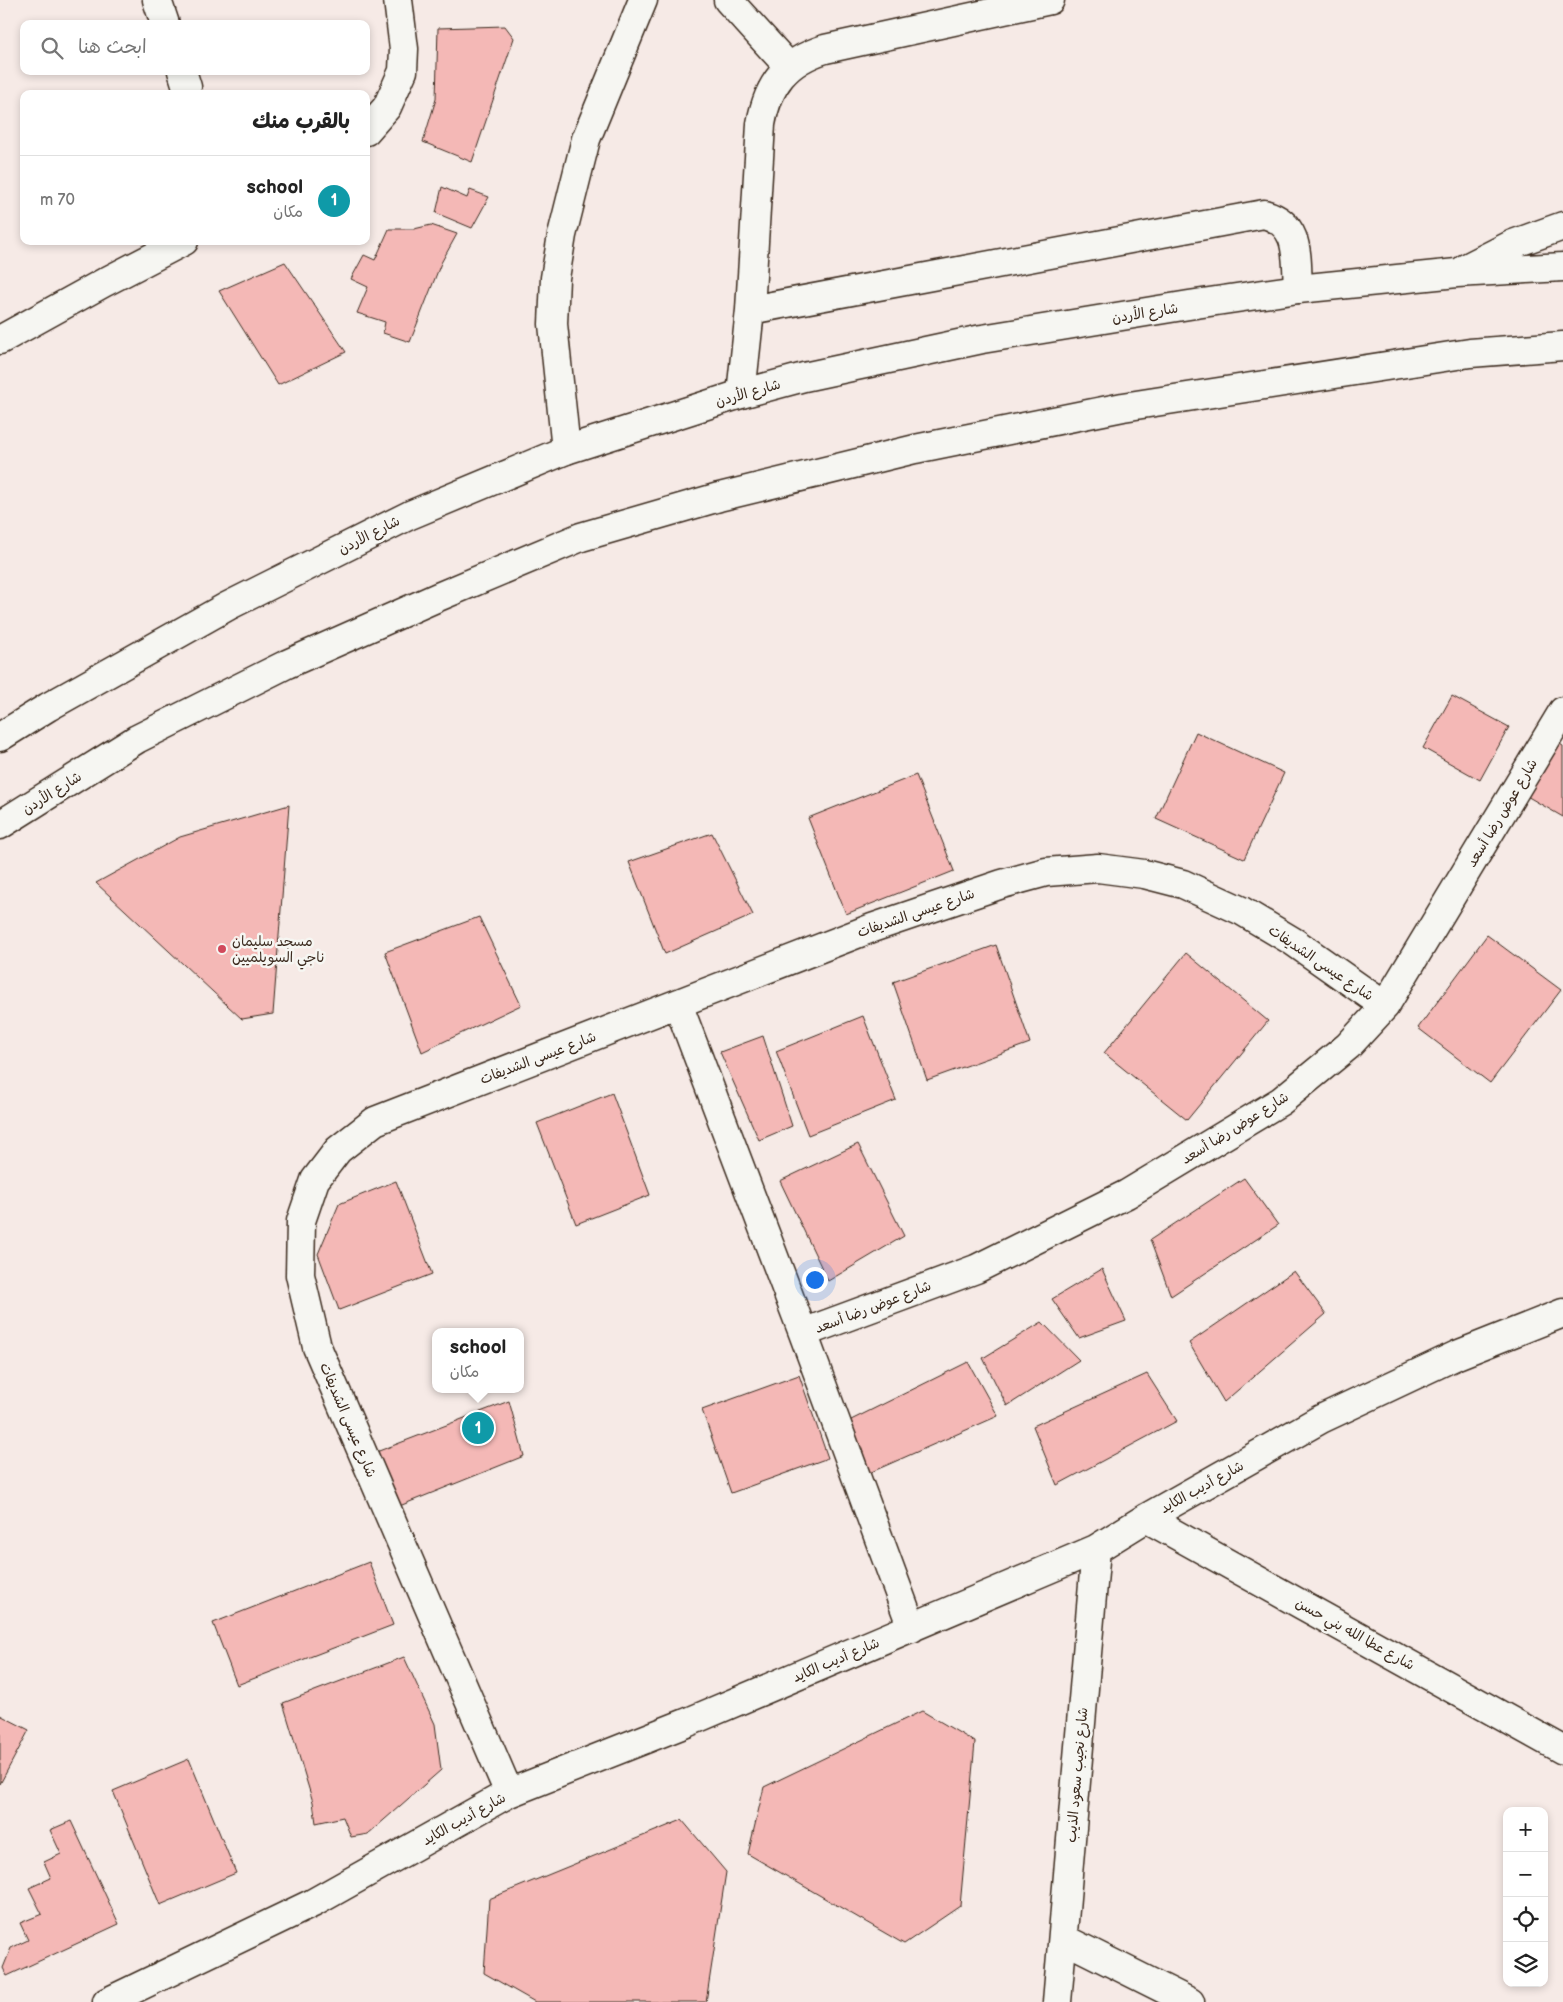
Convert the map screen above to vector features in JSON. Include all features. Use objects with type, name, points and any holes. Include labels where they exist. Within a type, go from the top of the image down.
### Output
[{"type":"main road","points":[[156,0],[164,20]]},
{"type":"main road","points":[[370,126],[387,107],[403,71],[404,49],[398,0]]},
{"type":"main road","points":[[566,450],[553,324],[555,278],[562,235],[586,138],[643,0]]},
{"type":"main road","points":[[728,0],[789,67]]},
{"type":"main road","points":[[742,394],[750,310],[764,108],[778,79],[800,59],[826,49],[1050,0]]},
{"type":"main road","points":[[750,310],[1264,214],[1284,223],[1291,233],[1294,244],[1298,288]]},
{"type":"main road","points":[[1457,273],[1513,244],[1563,226]]},
{"type":"main road","points":[[0,340],[176,245]]},
{"type":"main road","name":"شارع الأردن","points":[[0,737],[48,707],[228,606],[410,515],[566,450],[742,394],[804,377],[982,339],[1298,288],[1457,273],[1563,267]]},
{"type":"main road","name":"شارع الأردن","points":[[0,825],[137,739],[278,669],[438,597],[581,537],[719,497],[915,449],[1123,407],[1470,353],[1563,346]]},
{"type":"main road","name":"شارع عوض رضا أسعد","points":[[804,1333],[976,1269],[1127,1194],[1281,1101],[1348,1046],[1385,1006],[1563,711]]},
{"type":"main road","name":"شارع عيسى الشديفات","points":[[509,1793],[316,1347],[300,1275],[301,1221],[315,1180],[338,1150],[375,1121],[872,928],[1002,884],[1046,872],[1098,868],[1144,874],[1183,884],[1242,911],[1294,942],[1385,1006]]},
{"type":"main road","points":[[678,1004],[804,1333],[912,1628]]},
{"type":"main road","name":"شارع أديب الكايد","points":[[108,2002],[313,1903],[509,1793],[686,1723],[1096,1548],[1321,1419],[1457,1355],[1563,1313]]},
{"type":"main road","name":"شارع عطا الله بني حسن","points":[[1146,1518],[1563,1750]]},
{"type":"main road","name":"شارع نجيب سعود الذيب","points":[[1057,2002],[1096,1548]]},
{"type":"main road","points":[[1064,1938],[1190,2002]]},
{"type":"building","points":[[505,26],[514,38],[472,162],[423,142],[436,99],[438,28]]},
{"type":"building","points":[[442,187],[467,198],[470,190],[489,197],[472,228],[436,213]]},
{"type":"building","points":[[431,225],[457,234],[441,263],[410,342],[383,333],[385,322],[357,313],[368,287],[351,279],[364,255],[375,260],[389,229],[414,229]]},
{"type":"building","points":[[285,262],[346,352],[278,385],[219,291]]},
{"type":"building","points":[[1452,696],[1509,727],[1480,780],[1423,748]]},
{"type":"building","points":[[1196,732],[1284,773],[1244,859],[1156,819]]},
{"type":"building","points":[[1555,741],[1563,746],[1563,817],[1525,795]]},
{"type":"building","points":[[916,775],[954,871],[846,914],[808,818]]},
{"type":"building","name":"مسجد سليمان ناجي السويلميين","points":[[289,805],[273,1014],[242,1019],[96,883],[180,837]]},
{"type":"building","points":[[712,833],[753,915],[665,954],[629,862]]},
{"type":"building","points":[[479,917],[521,1005],[422,1052],[385,952]]},
{"type":"building","points":[[1487,935],[1561,990],[1490,1083],[1418,1028]]},
{"type":"building","points":[[996,945],[1030,1043],[927,1080],[893,982]]},
{"type":"building","points":[[1186,953],[1268,1021],[1187,1120],[1104,1053]]},
{"type":"building","points":[[863,1016],[896,1100],[808,1135],[776,1051]]},
{"type":"building","points":[[763,1036],[792,1126],[759,1140],[720,1052]]},
{"type":"building","points":[[612,1093],[650,1195],[576,1224],[537,1123]]},
{"type":"building","points":[[858,1144],[904,1236],[828,1281],[780,1181]]},
{"type":"building","points":[[1244,1178],[1278,1225],[1171,1296],[1150,1240]]},
{"type":"building","points":[[396,1181],[432,1274],[339,1310],[318,1254],[339,1204]]},
{"type":"building","points":[[1102,1269],[1126,1321],[1079,1338],[1052,1299]]},
{"type":"building","points":[[1294,1271],[1326,1314],[1224,1402],[1189,1343]]},
{"type":"building","points":[[1042,1322],[1079,1360],[1007,1406],[983,1358]]},
{"type":"building","points":[[968,1362],[998,1416],[869,1473],[849,1421]]},
{"type":"building","points":[[1147,1374],[1177,1421],[1057,1485],[1033,1426]]},
{"type":"building","points":[[799,1375],[828,1458],[731,1493],[702,1410]]},
{"type":"building","points":[[509,1401],[524,1456],[397,1507],[371,1454]]},
{"type":"building","points":[[369,1562],[393,1625],[237,1685],[213,1623]]},
{"type":"building","points":[[404,1657],[435,1724],[441,1770],[368,1834],[351,1837],[343,1817],[316,1823],[313,1802],[283,1703]]},
{"type":"building","points":[[922,1711],[975,1742],[960,1906],[904,1944],[748,1854],[764,1787]]},
{"type":"building","points":[[0,1715],[29,1730],[0,1784]]},
{"type":"building","points":[[189,1759],[236,1873],[160,1905],[113,1791]]},
{"type":"building","points":[[682,1820],[726,1872],[706,2002],[535,2002],[484,1973],[489,1899]]},
{"type":"building","points":[[71,1821],[119,1924],[7,1976],[3,1968],[11,1948],[28,1940],[20,1923],[42,1914],[29,1888],[51,1878],[44,1862],[61,1854],[50,1830]]},
{"type":"place","name":"مسجد سليمان ناجي السويلميين","points":[[222,949]]},
{"type":"place","name":"school","points":[[478,1428]]}]
